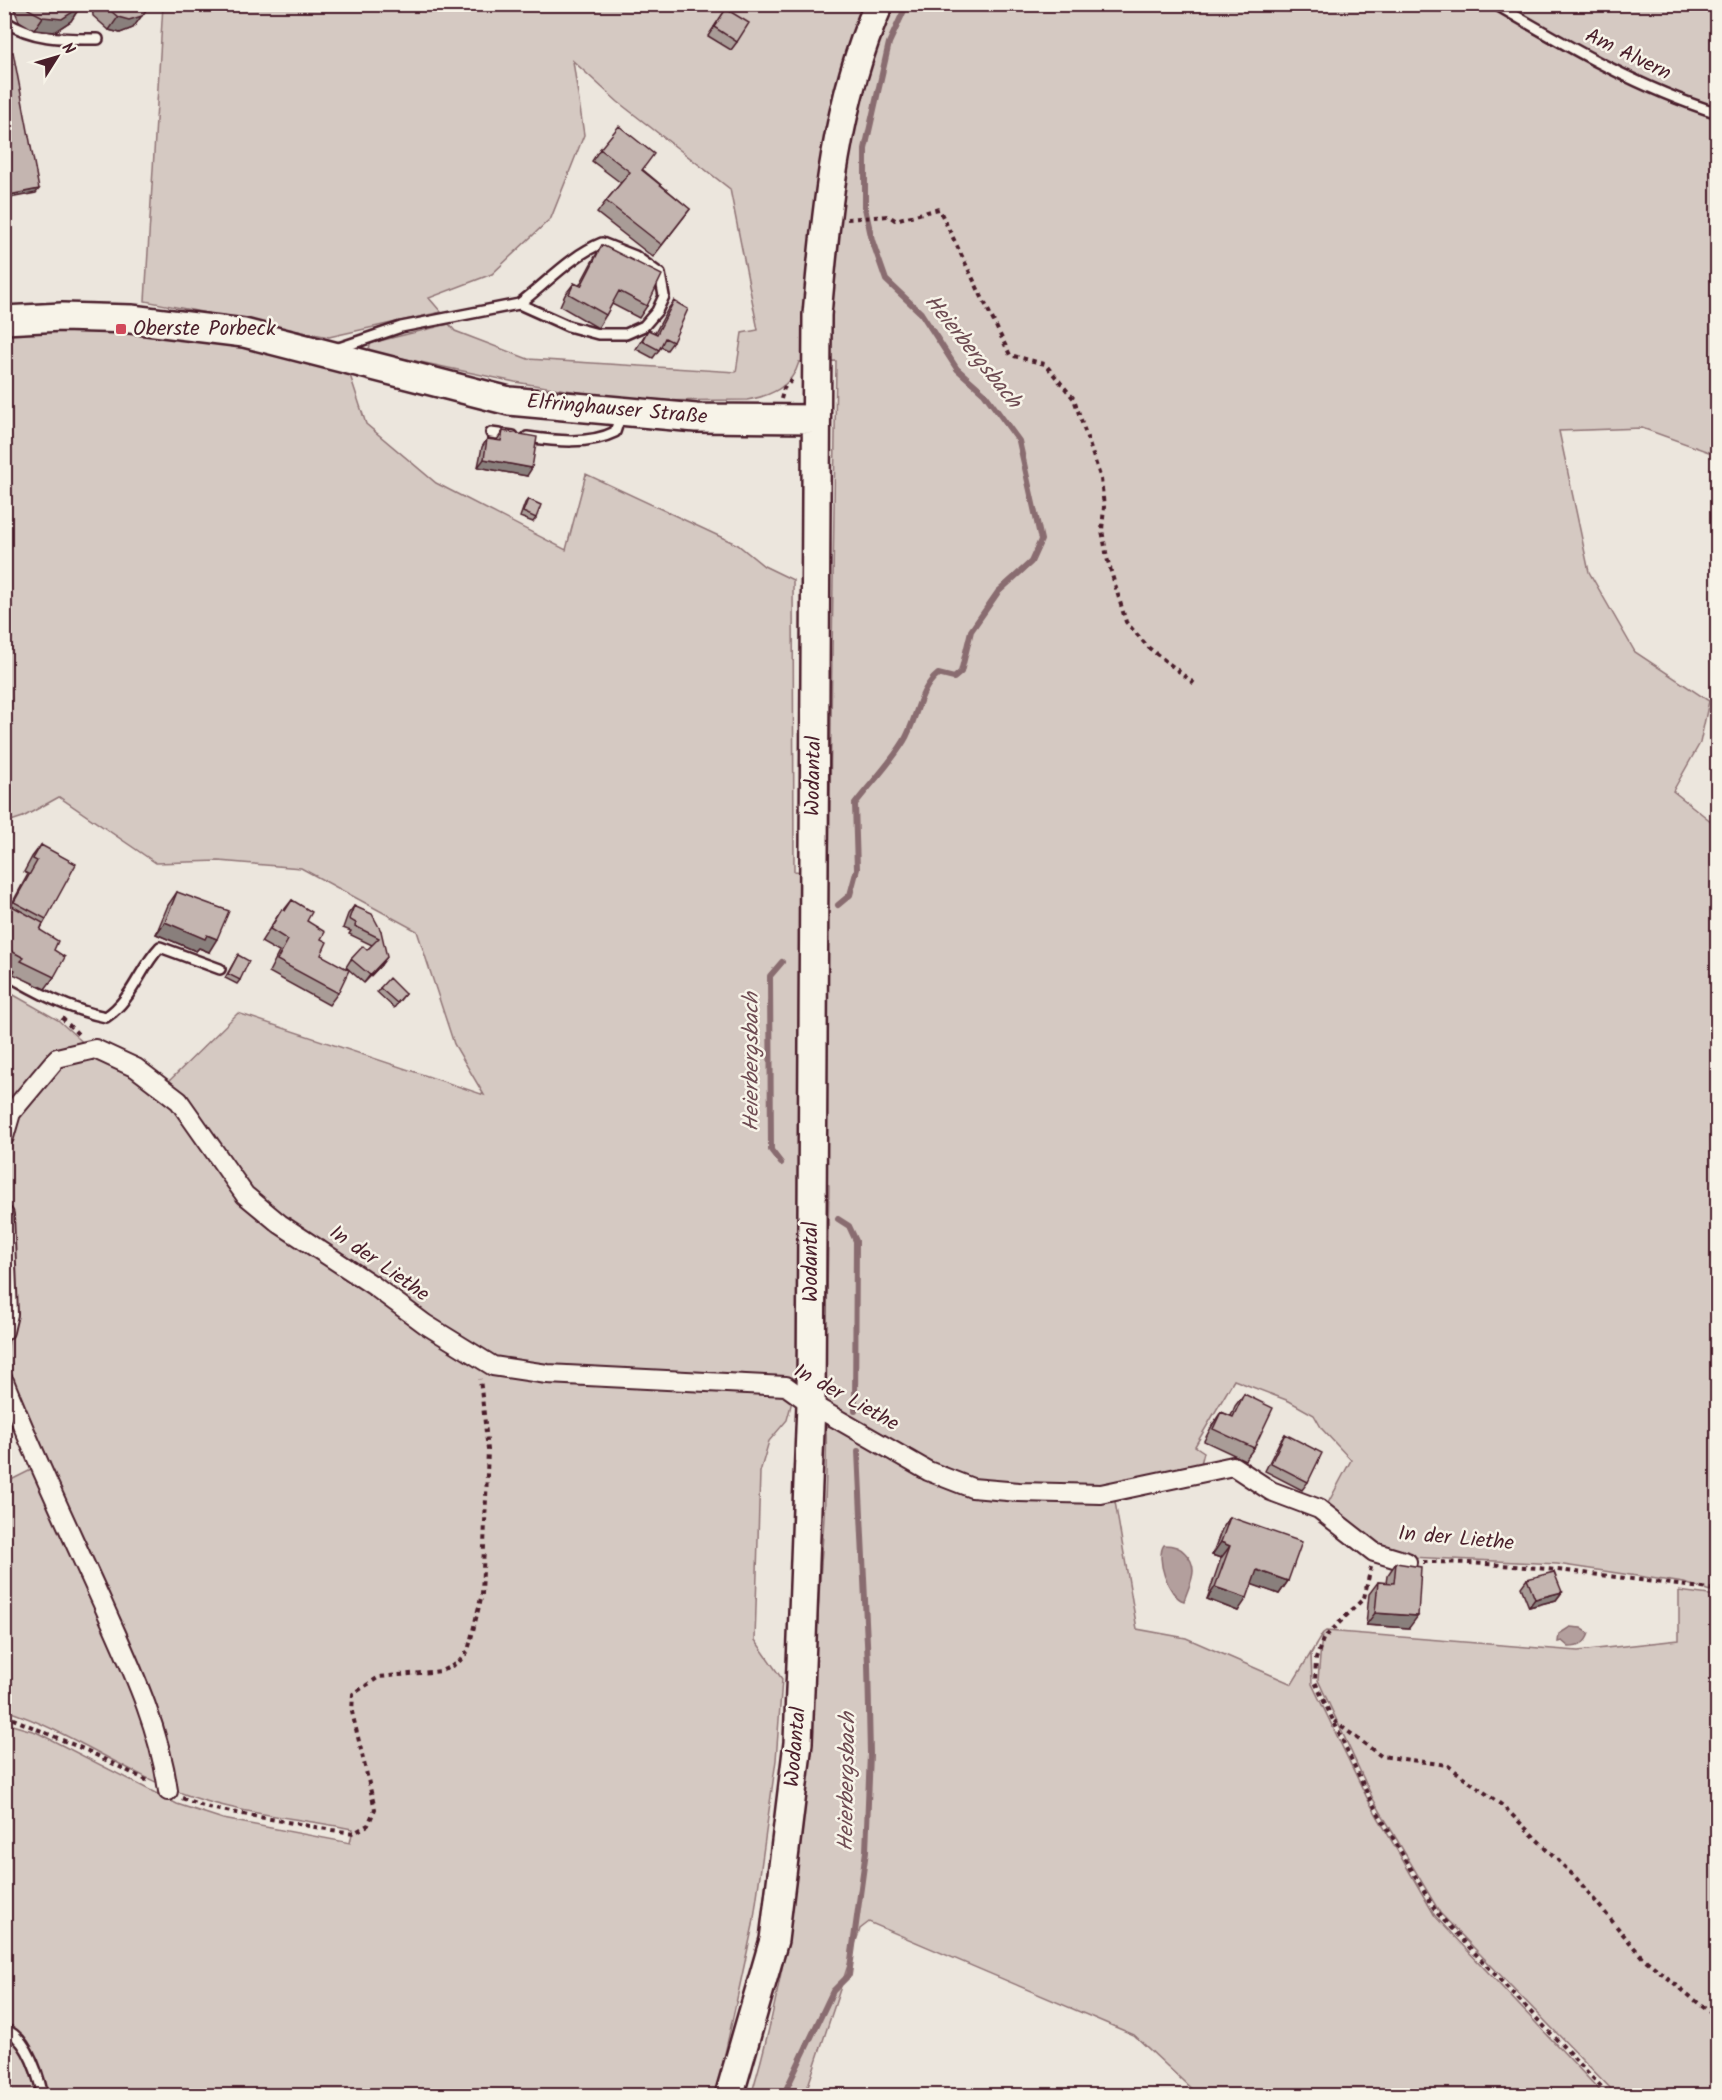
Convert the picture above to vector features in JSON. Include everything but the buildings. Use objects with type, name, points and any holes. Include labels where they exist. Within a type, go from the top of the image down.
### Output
[{"type":"main road","points":[[816,419],[817,315],[825,221],[846,102],[879,4]]},
{"type":"main road","name":"Elfringhauser Straße","points":[[4,320],[62,317],[131,319],[244,333],[509,401],[696,418],[816,419]]},
{"type":"main road","name":"Wodantal","points":[[729,2096],[774,1940],[798,1743],[810,1404],[816,419]]},
{"type":"street","name":"In der Liethe","points":[[4,1137],[11,1113],[57,1058],[94,1049],[136,1068],[179,1101],[245,1195],[280,1224],[374,1286],[425,1324],[493,1366],[547,1374],[786,1386],[810,1404],[928,1472],[972,1488],[1019,1492],[1101,1494],[1233,1466],[1271,1491],[1318,1509],[1374,1552],[1407,1562]]},
{"type":"street","points":[[4,1215],[8,1254],[8,1314],[4,1331]]},
{"type":"street","points":[[4,1381],[24,1432],[132,1668],[163,1753],[168,1791]]},
{"type":"lane","name":"Am Alvern","points":[[1495,4],[1610,69],[1652,89],[1718,112]]},
{"type":"lane","points":[[4,21],[20,31],[47,39],[99,39]]},
{"type":"lane","points":[[326,354],[401,327],[519,304],[587,249],[602,243],[635,256],[660,274],[664,296],[657,311],[644,326],[626,334],[598,334],[568,326],[519,304]]},
{"type":"lane","points":[[492,433],[566,441],[605,437],[615,432],[622,413]]},
{"type":"lane","points":[[4,973],[80,1010],[106,1017],[118,1009],[130,994],[150,957],[160,947],[220,969]]},
{"type":"lane","points":[[4,2029],[10,2031],[25,2049],[39,2079],[43,2096]]},
{"type":"path","points":[[825,221],[889,216],[895,220],[939,209],[1010,355],[1045,364],[1074,399],[1101,479],[1104,507],[1102,530],[1107,558],[1126,622],[1149,648],[1195,684]]},
{"type":"path","points":[[4,1715],[88,1751],[168,1791],[209,1808],[354,1833],[368,1825],[375,1809],[352,1713],[353,1694],[379,1677],[441,1671],[458,1663],[468,1651],[476,1627],[482,1594],[488,1450],[478,1356]]},
{"type":"path","points":[[1374,1552],[1364,1598],[1323,1639],[1316,1659],[1315,1682],[1370,1800],[1437,1913],[1610,2096]]},
{"type":"path","name":"In der Liethe","points":[[1407,1562],[1466,1562],[1558,1570],[1718,1590]]},
{"type":"path","points":[[1333,1721],[1381,1756],[1447,1764],[1503,1806],[1577,1879],[1642,1957],[1718,2019]]},
{"type":"shaded area","points":[[163,5],[1717,5],[1717,455],[1642,428],[1559,431],[1589,572],[1635,652],[1709,701],[1700,743],[1673,791],[1717,826],[1717,1593],[1684,1583],[1557,1564],[1408,1557],[1376,1547],[1326,1507],[1351,1460],[1322,1429],[1314,1415],[1289,1401],[1234,1380],[1195,1446],[1204,1452],[1201,1464],[1083,1490],[971,1481],[933,1470],[825,1405],[829,1185],[798,1176],[798,1385],[563,1370],[495,1359],[473,1350],[248,1191],[167,1083],[238,1013],[484,1095],[454,1044],[417,931],[301,868],[219,861],[156,863],[59,797],[23,817],[5,823],[4,331],[106,329],[166,333],[259,350],[350,375],[366,424],[436,483],[566,550],[586,474],[738,545],[764,566],[793,580],[794,871],[829,875],[836,361],[799,362],[796,371],[786,384],[772,393],[747,400],[635,401],[515,382],[368,351],[371,343],[449,324],[455,331],[528,359],[736,372],[742,333],[758,330],[730,189],[618,102],[573,61],[584,135],[551,218],[492,274],[429,298],[441,312],[329,337],[145,301]]},
{"type":"shaded area","points":[[5,990],[58,1020],[87,1046],[56,1054],[5,1118]]},
{"type":"shaded area","points":[[99,1054],[173,1102],[218,1167],[467,1356],[791,1395],[787,1420],[769,1441],[760,1472],[755,1640],[782,1679],[776,1760],[753,1925],[716,2095],[47,2095],[27,2045],[14,2028],[5,2023],[5,1723],[36,1732],[177,1804],[223,1819],[350,1843],[353,1829],[228,1807],[187,1795],[141,1775],[52,1729],[5,1710],[5,1602],[10,1598],[5,1584],[5,1483],[37,1467],[5,1366],[13,1316],[13,1252],[6,1189],[7,1150],[14,1116],[61,1064]]},
{"type":"shaded area","points":[[826,1425],[871,1443],[929,1477],[1114,1496],[1137,1629],[1186,1638],[1292,1684],[1318,1641],[1311,1654],[1312,1684],[1368,1800],[1435,1916],[1604,2095],[1198,2095],[1134,2035],[869,1922],[860,1929],[805,2095],[751,2096],[780,1978],[791,1918],[806,1797],[825,1496]]},
{"type":"shaded area","points":[[1164,1545],[1181,1549],[1190,1559],[1193,1571],[1184,1601],[1178,1598],[1168,1585],[1161,1558]]},
{"type":"shaded area","points":[[1679,1591],[1717,1596],[1717,2095],[1617,2095],[1440,1913],[1373,1799],[1318,1680],[1322,1635],[1326,1631],[1578,1651],[1679,1640]]},
{"type":"shaded area","points":[[1570,1627],[1581,1628],[1589,1633],[1582,1644],[1569,1647],[1562,1641],[1558,1642],[1559,1634]]},
{"type":"shaded area","points":[[5,2035],[22,2054],[37,2095],[5,2095]]},
{"type":"waterway","name":"Heierbergsbach","points":[[838,905],[850,895],[857,869],[855,804],[887,766],[904,741],[931,681],[938,674],[954,678],[961,672],[971,631],[998,592],[1031,562],[1041,540],[1019,441],[984,393],[957,369],[921,313],[886,280],[872,240],[865,208],[865,149],[889,43],[907,4]]},
{"type":"waterway","name":"Heierbergsbach","points":[[781,1163],[771,1150],[770,976],[782,962]]},
{"type":"waterway","name":"Heierbergsbach","points":[[838,1219],[849,1226],[856,1241],[855,1411]]},
{"type":"waterway","name":"Heierbergsbach","points":[[783,2096],[833,1991],[849,1975],[866,1851],[870,1754],[858,1451]]},
{"type":"place","name":"Oberste Porbeck","points":[[121,329]]}]
